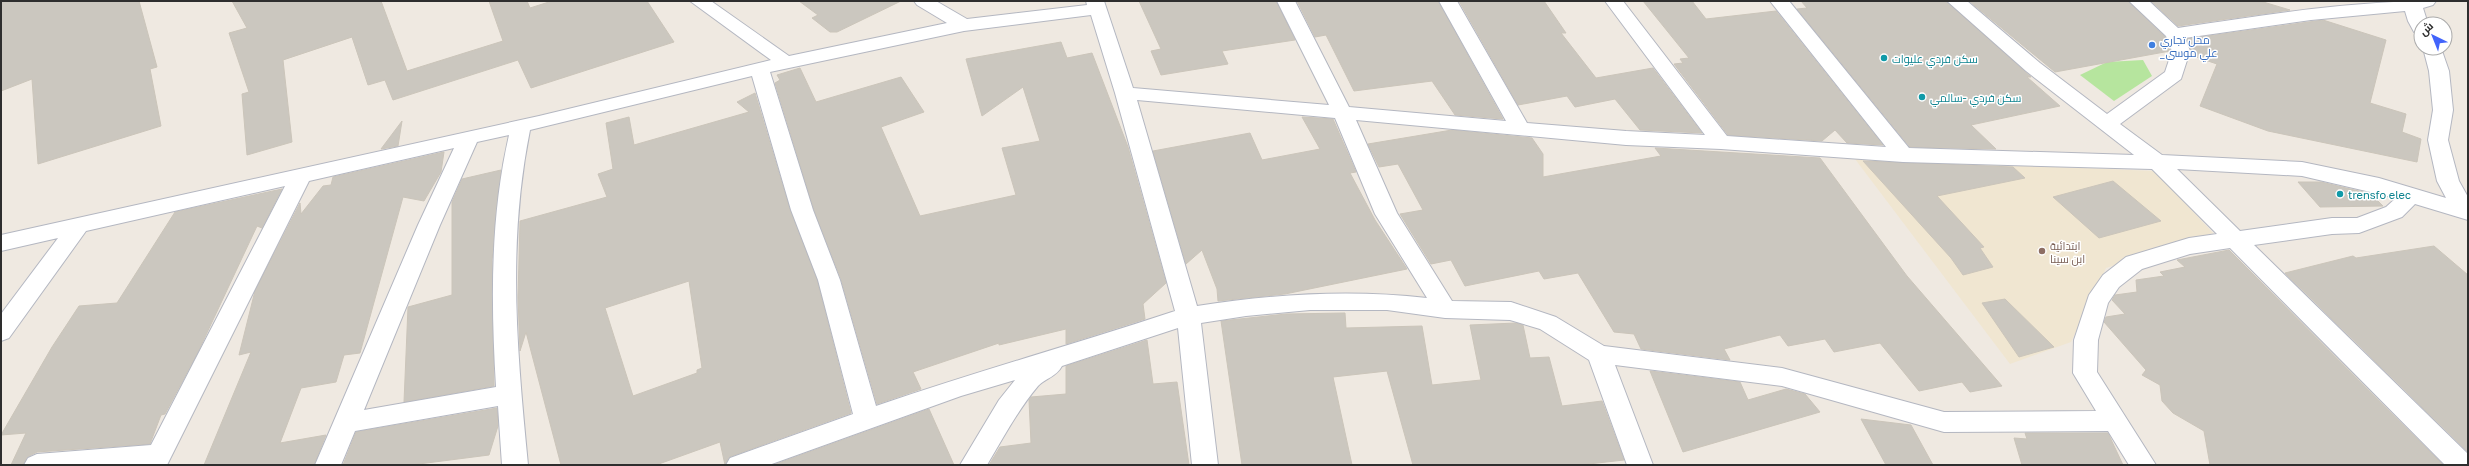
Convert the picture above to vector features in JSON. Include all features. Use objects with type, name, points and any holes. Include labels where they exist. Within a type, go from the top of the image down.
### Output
[{"type":"street","points":[[699,1],[786,62]]},
{"type":"street","points":[[923,1],[964,25]]},
{"type":"street","points":[[1286,1],[1343,114],[1386,214],[1445,309]]},
{"type":"street","points":[[1448,1],[1521,130]]},
{"type":"street","points":[[1614,1],[1721,142]]},
{"type":"street","points":[[1779,1],[1903,155]]},
{"type":"street","points":[[1956,1],[2033,67],[2108,123],[2158,163],[2237,239],[2462,465]]},
{"type":"street","points":[[2108,123],[2174,75],[2181,51],[2174,34],[2138,1]]},
{"type":"street","points":[[2174,34],[2311,14],[2416,2],[2416,16]]},
{"type":"street","points":[[1,243],[302,174],[469,138],[786,62],[964,25],[1097,5],[1125,93],[1188,316],[1204,465]]},
{"type":"street","points":[[2434,56],[2438,71],[2443,110],[2438,140],[2448,181],[2468,212]]},
{"type":"street","points":[[759,69],[776,120],[802,210],[829,280],[867,420]]},
{"type":"street","points":[[1125,93],[1521,130],[1626,138],[1721,142],[1903,155],[2228,164],[2302,169],[2341,176],[2468,212]]},
{"type":"street","points":[[516,465],[509,394],[505,295],[509,189],[521,126]]},
{"type":"street","points":[[328,465],[428,225],[469,138]]},
{"type":"street","points":[[37,465],[156,460],[302,174]]},
{"type":"street","points":[[2143,465],[2085,373],[2086,340],[2097,301],[2111,281],[2134,263],[2189,246],[2359,225],[2394,212],[2411,195]]},
{"type":"street","points":[[1,332],[79,225]]},
{"type":"street","points":[[739,465],[956,388],[1063,358],[1188,316],[1246,307],[1310,302],[1387,302],[1445,309],[1511,311],[1548,323],[1599,354],[1782,377],[1944,422],[2116,421]]},
{"type":"street","points":[[1599,354],[1640,465]]},
{"type":"street","points":[[973,465],[1008,407],[1031,378],[1063,358]]},
{"type":"street","points":[[346,423],[509,394]]},
{"type":"shaded area","name":"ابتدائية ابن سينا","points":[[1855,159],[2155,171],[2213,233],[2106,268],[2071,342],[2010,364]]},
{"type":"green space","points":[[2143,60],[2152,76],[2114,101],[2080,75],[2107,62]]},
{"type":"building","points":[[1,1],[139,1],[157,67],[150,69],[161,126],[38,164],[32,79],[1,91]]},
{"type":"building","points":[[232,1],[381,1],[407,71],[503,41],[489,1],[527,1],[530,8],[552,1],[647,1],[674,42],[531,88],[518,60],[393,100],[385,80],[368,85],[352,37],[283,60],[292,142],[247,155],[242,94],[249,92],[229,33],[247,28]]},
{"type":"building","points":[[799,1],[901,1],[837,32],[830,32],[812,18],[818,15]]},
{"type":"building","points":[[1139,1],[1276,1],[1295,40],[1222,51],[1228,64],[1161,75],[1151,51],[1161,49]]},
{"type":"building","points":[[1297,1],[1438,1],[1503,119],[1455,115],[1432,81],[1354,91],[1326,35],[1315,37]]},
{"type":"building","points":[[1459,1],[1544,1],[1566,33],[1561,33],[1596,78],[1653,68],[1702,133],[1640,130],[1615,99],[1575,107],[1567,96],[1518,105]]},
{"type":"building","points":[[1643,1],[1692,1],[1706,19],[1776,11],[1883,145],[1847,143],[1835,130],[1822,141],[1728,135],[1674,64],[1683,63],[1680,59],[1689,58]]},
{"type":"building","points":[[1801,1],[1946,1],[2031,77],[2027,77],[2060,106],[1971,125],[1996,149],[1910,147],[1797,9],[1807,8]]},
{"type":"building","points":[[1969,1],[2128,1],[2165,37],[2170,51],[2055,72]]},
{"type":"building","points":[[2151,1],[2260,1],[2290,10],[2178,26]]},
{"type":"building","points":[[2323,20],[2386,40],[2370,103],[2406,114],[2402,132],[2421,139],[2417,162],[2268,131],[2200,106],[2217,64],[2190,55],[2191,50],[2187,39]]},
{"type":"building","points":[[1061,42],[1067,58],[1092,53],[1128,147],[1166,283],[1143,304],[1145,319],[1066,344],[1066,329],[999,345],[999,343],[913,372],[921,389],[877,404],[841,279],[814,210],[775,83],[780,80],[777,75],[800,68],[816,102],[901,77],[924,112],[881,127],[920,216],[1016,195],[1002,148],[1040,141],[1023,87],[982,116],[966,59]]},
{"type":"building","points":[[755,93],[790,210],[817,280],[851,413],[729,457],[725,465],[720,442],[656,465],[561,465],[526,332],[520,351],[518,297],[520,221],[607,197],[598,174],[613,169],[606,123],[629,117],[634,145],[749,112],[737,102]],"holes":[[[689,281],[702,368],[697,370],[697,373],[633,396],[605,308]]]},
{"type":"building","points":[[1302,117],[1333,119],[1356,172],[1350,173],[1375,220],[1407,269],[1285,294],[1218,301],[1217,289],[1202,250],[1186,264],[1153,151],[1250,133],[1262,160],[1320,149]]},
{"type":"building","points":[[402,121],[398,146],[381,149]]},
{"type":"building","points":[[1452,130],[1532,138],[1543,154],[1543,177],[1661,156],[1655,148],[1820,158],[1907,276],[2002,386],[1970,392],[1962,382],[1919,391],[1880,343],[1834,352],[1825,339],[1788,346],[1780,335],[1724,349],[1730,360],[1641,349],[1634,334],[1614,332],[1578,273],[1544,279],[1539,271],[1465,286],[1451,260],[1431,264],[1400,214],[1423,210],[1398,164],[1379,167],[1368,144]]},
{"type":"building","points":[[444,152],[441,172],[424,201],[403,197],[360,353],[344,355],[336,382],[301,388],[280,443],[326,435],[314,465],[204,465],[251,352],[239,355],[255,291],[300,203],[301,214],[323,186],[331,185],[333,177]]},
{"type":"building","points":[[1863,161],[2013,167],[2025,178],[1937,196],[1984,247],[1980,248],[1993,267],[1963,275],[1951,258]]},
{"type":"building","points":[[501,170],[492,260],[494,386],[404,402],[408,307],[452,295],[452,202],[462,179]]},
{"type":"building","points":[[2113,181],[2161,221],[2099,238],[2053,197]]},
{"type":"building","name":"trensfo elec","points":[[2298,182],[2321,182],[2371,194],[2383,206],[2320,207]]},
{"type":"building","points":[[282,189],[262,228],[257,226],[198,352],[165,414],[161,415],[150,444],[37,452],[27,457],[23,465],[11,465],[26,433],[1,435],[52,347],[79,306],[117,303],[175,212]]},
{"type":"building","points":[[2434,246],[2468,275],[2468,452],[2285,273],[2353,256],[2356,258]]},
{"type":"building","points":[[2229,250],[2443,465],[2210,465],[2204,431],[2173,413],[2162,401],[2160,385],[2142,375],[2146,370],[2104,322],[2106,317],[2125,314],[2112,300],[2115,295],[2137,292],[2136,280],[2164,276],[2160,272],[2185,267],[2177,260]]},
{"type":"building","points":[[2005,299],[2054,347],[2019,357],[1982,303]]},
{"type":"building","points":[[1345,313],[1346,328],[1422,326],[1432,385],[1481,380],[1470,325],[1516,323],[1523,325],[1530,358],[1549,357],[1562,406],[1602,401],[1624,460],[1580,465],[1413,465],[1387,371],[1333,377],[1352,465],[1242,465],[1221,321],[1286,314]]},
{"type":"building","points":[[1147,340],[1153,384],[1177,382],[1189,465],[989,465],[1000,447],[1031,443],[1029,400],[1031,397],[1066,394],[1066,366]]},
{"type":"building","points":[[1650,371],[1740,382],[1748,400],[1786,389],[1805,394],[1820,412],[1683,452]]},
{"type":"building","points":[[497,408],[498,426],[489,455],[411,465],[343,465],[356,432]]},
{"type":"building","points":[[929,409],[954,465],[773,465]]},
{"type":"building","points":[[1861,419],[1911,425],[1933,465],[1886,465]]},
{"type":"building","points":[[2025,433],[2108,433],[2123,465],[2022,465],[2014,438],[2027,439]]},
{"type":"place","name":"محل تجاري _علي موسى","points":[[2152,45]]},
{"type":"place","name":"سكن فردي عليوات","points":[[1884,58]]},
{"type":"place","name":"سكن فردي -سالمي","points":[[1922,97]]},
{"type":"place","name":"trensfo elec","points":[[2340,194]]},
{"type":"place","name":"ابتدائية ابن سينا","points":[[2042,251]]}]
